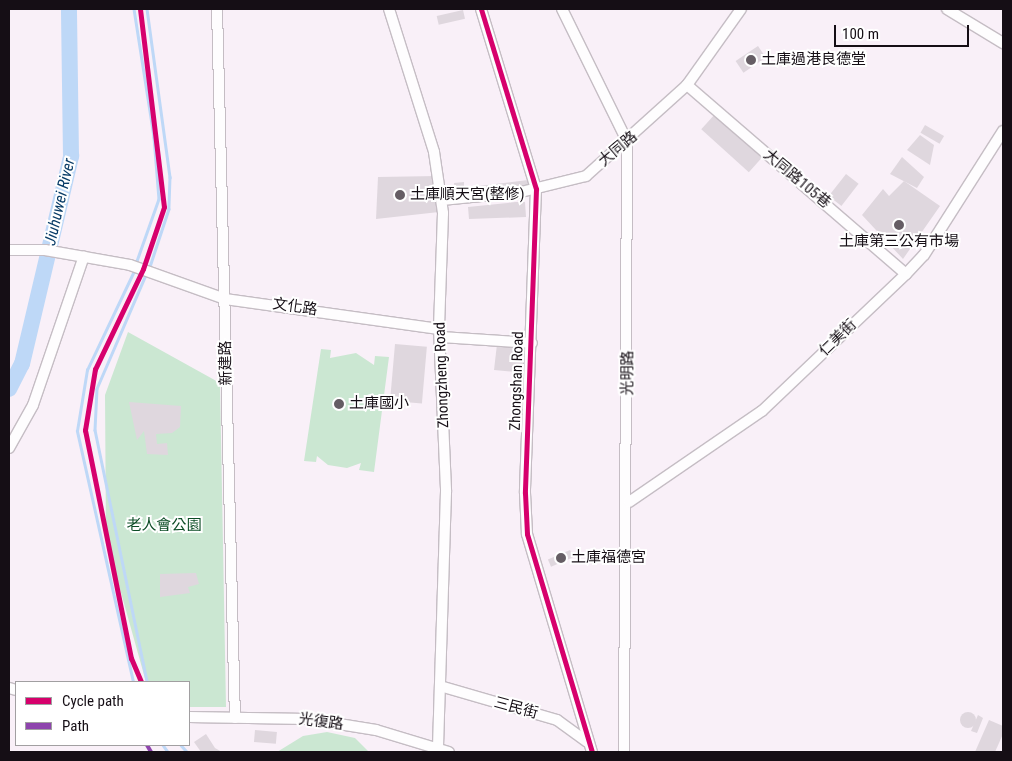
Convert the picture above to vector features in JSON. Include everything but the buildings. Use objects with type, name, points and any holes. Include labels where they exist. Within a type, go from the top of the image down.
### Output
[{"type":"street","name":"新建路","points":[[218,9],[235,718]]},
{"type":"street","name":"Zhongzheng Road","points":[[389,9],[434,152],[442,200],[440,333],[446,492],[438,749]]},
{"type":"street","name":"Zhongshan Road","points":[[481,9],[536,189],[532,343],[525,493],[527,534],[587,742],[592,752]]},
{"type":"street","name":"光明路","points":[[562,9],[627,141],[628,502],[624,752]]},
{"type":"street","name":"大同路","points":[[442,200],[536,189],[586,176],[687,85],[741,9]]},
{"type":"street","points":[[947,9],[1003,43]]},
{"type":"street","name":"大同路105巷","points":[[687,85],[906,274]]},
{"type":"street","name":"仁美街","points":[[628,502],[762,411],[906,274],[924,255],[1003,131]]},
{"type":"street","points":[[9,250],[45,250],[84,256],[33,405],[9,448]]},
{"type":"street","name":"文化路","points":[[84,256],[130,264],[225,299],[440,333],[532,343]]},
{"type":"street","name":"三民街","points":[[440,686],[557,720],[587,742]]},
{"type":"street","name":"光復路","points":[[190,717],[308,719],[376,730],[448,752]]},
{"type":"green space","name":"老人會公園","points":[[128,332],[220,383],[226,707],[190,707],[190,681],[146,681],[106,539],[105,395]]},
{"type":"green space","points":[[321,349],[331,350],[330,358],[356,353],[374,365],[375,356],[389,357],[374,472],[359,470],[361,463],[347,468],[328,465],[317,456],[316,462],[304,461]]},
{"type":"green space","points":[[327,732],[355,738],[369,752],[277,752],[303,736]]},
{"type":"waterway","name":"Jiuhuwei River","points":[[9,389],[22,364],[71,156],[69,9]]},
{"type":"waterway","points":[[134,9],[154,137],[159,199],[136,264]]},
{"type":"waterway","points":[[147,9],[170,177],[169,209],[149,270]]},
{"type":"waterway","points":[[133,681],[77,431],[87,370],[135,269]]},
{"type":"waterway","points":[[146,275],[97,389],[95,430],[147,681]]},
{"type":"waterway","points":[[164,746],[168,752]]},
{"type":"waterway","points":[[182,746],[187,752]]},
{"type":"marked path","points":[[148,746],[151,752]]},
{"type":"cycle path","points":[[140,9],[164,207],[143,269],[95,369],[85,430],[131,658],[141,681]]},
{"type":"cycle path","points":[[481,9],[536,189],[525,493],[527,534],[592,752]]},
{"type":"place","name":"土庫過港良德堂","points":[[751,60]]},
{"type":"place","name":"土庫順天宮(整修)","points":[[400,195]]},
{"type":"place","name":"土庫第三公有市場","points":[[899,225]]},
{"type":"place","name":"土庫國小","points":[[339,404]]},
{"type":"place","name":"土庫福德宮","points":[[561,558]]}]
